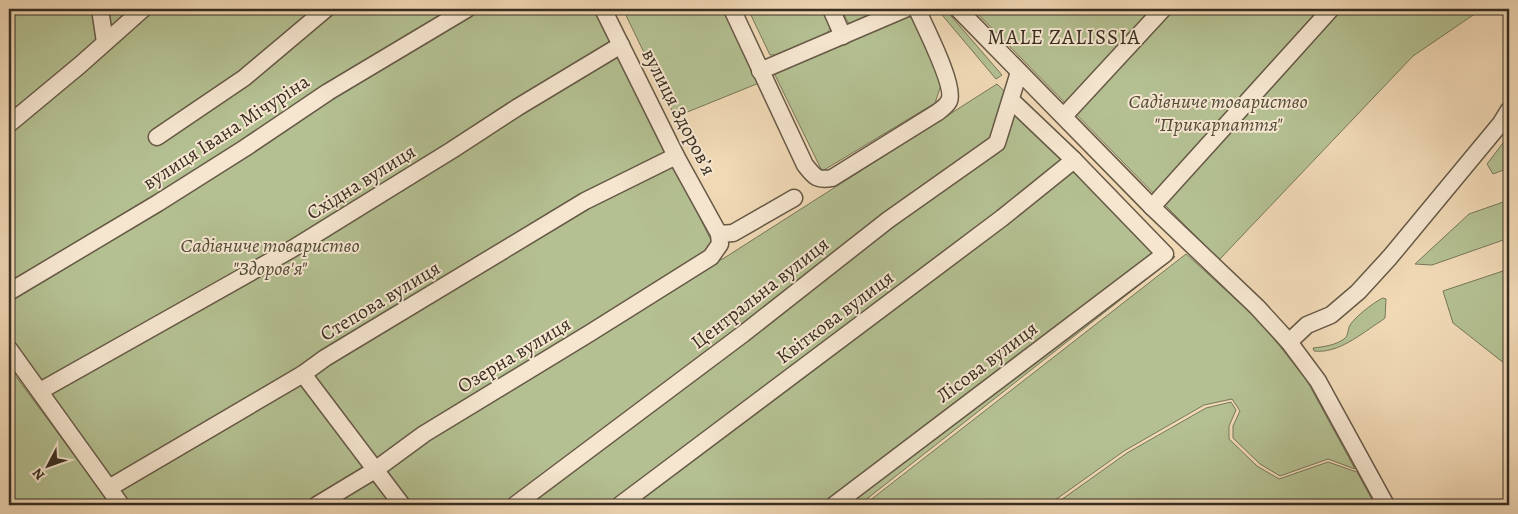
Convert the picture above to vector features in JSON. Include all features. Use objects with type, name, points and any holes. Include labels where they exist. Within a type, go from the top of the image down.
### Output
[{"type":"street","points":[[100,9],[105,42]]},
{"type":"street","points":[[9,124],[143,9]]},
{"type":"street","points":[[157,137],[244,78],[326,9]]},
{"type":"street","name":"вулиця Івана Мічуріна","points":[[9,292],[158,203],[245,148],[328,92],[467,9]]},
{"type":"street","name":"вулиця Здоровʼя","points":[[603,9],[676,156],[719,234]]},
{"type":"street","points":[[732,9],[804,165],[814,177],[822,180],[832,178],[938,112],[949,101],[951,92],[946,77],[917,9]]},
{"type":"street","points":[[831,9],[843,36]]},
{"type":"street","points":[[760,71],[906,9]]},
{"type":"street","points":[[958,9],[1152,207],[1257,308],[1289,342],[1318,381],[1386,505]]},
{"type":"street","points":[[1064,116],[1163,9]]},
{"type":"street","points":[[1152,207],[1331,9]]},
{"type":"street","name":"Східна вулиця","points":[[40,391],[292,249],[518,107],[621,45]]},
{"type":"street","name":"Центральна вулиця","points":[[515,505],[743,334],[888,220],[997,143],[1020,72]]},
{"type":"street","points":[[1011,100],[1074,160]]},
{"type":"street","points":[[1289,342],[1308,325],[1331,315],[1358,292],[1415,227],[1501,123],[1509,110]]},
{"type":"street","name":"Степова вулиця","points":[[109,488],[303,374],[325,358],[585,201],[676,156]]},
{"type":"street","name":"Лісова вулиця","points":[[834,505],[1165,254],[1074,160]]},
{"type":"street","name":"Квіткова вулиця","points":[[620,505],[1002,218],[1074,160]]},
{"type":"street","points":[[719,234],[733,233],[794,198]]},
{"type":"street","name":"Озерна вулиця","points":[[317,505],[375,470],[424,434],[712,257],[720,244],[719,234]]},
{"type":"street","points":[[9,349],[121,505]]},
{"type":"street","points":[[303,374],[402,505]]},
{"type":"green space","name":"Садівниче товариство \"Здоров'я\"","points":[[9,9],[595,9],[721,260],[997,84],[1175,257],[859,505],[126,505],[9,341]]},
{"type":"green space","points":[[623,9],[724,9],[759,83],[675,117]]},
{"type":"green space","points":[[748,9],[824,9],[831,25],[827,35],[780,55],[770,55]]},
{"type":"green space","points":[[841,9],[889,9],[849,24]]},
{"type":"green space","points":[[937,9],[945,9],[1002,75],[996,79]]},
{"type":"green space","name":"Садівниче товариство \"Прикарпаття\"","points":[[973,9],[1482,9],[1413,56],[1219,260]]},
{"type":"green space","points":[[908,16],[919,23],[941,85],[935,103],[824,170],[821,169],[774,73]]},
{"type":"green space","points":[[1509,135],[1509,168],[1493,174],[1487,164]]},
{"type":"green space","points":[[1509,200],[1509,238],[1432,265],[1415,264],[1469,214]]},
{"type":"green space","points":[[1186,254],[1246,307],[1306,379],[1355,469],[1328,459],[1280,476],[1260,464],[1233,438],[1233,426],[1240,411],[1232,399],[1204,405],[1124,451],[1048,505],[864,505]]},
{"type":"green space","points":[[1509,269],[1509,367],[1453,323],[1443,291]]},
{"type":"green space","points":[[1383,298],[1386,299],[1385,318],[1340,346],[1323,351],[1314,351],[1313,348],[1333,344],[1344,339],[1350,325],[1356,318]]},
{"type":"green space","points":[[9,367],[111,505],[9,505]]},
{"type":"green space","points":[[1231,402],[1236,410],[1229,426],[1229,439],[1257,466],[1279,479],[1328,462],[1357,472],[1375,505],[1054,505],[1127,453],[1206,408]]},
{"type":"district","name":"MALE ZALISSIA","points":[[1064,37]]}]
